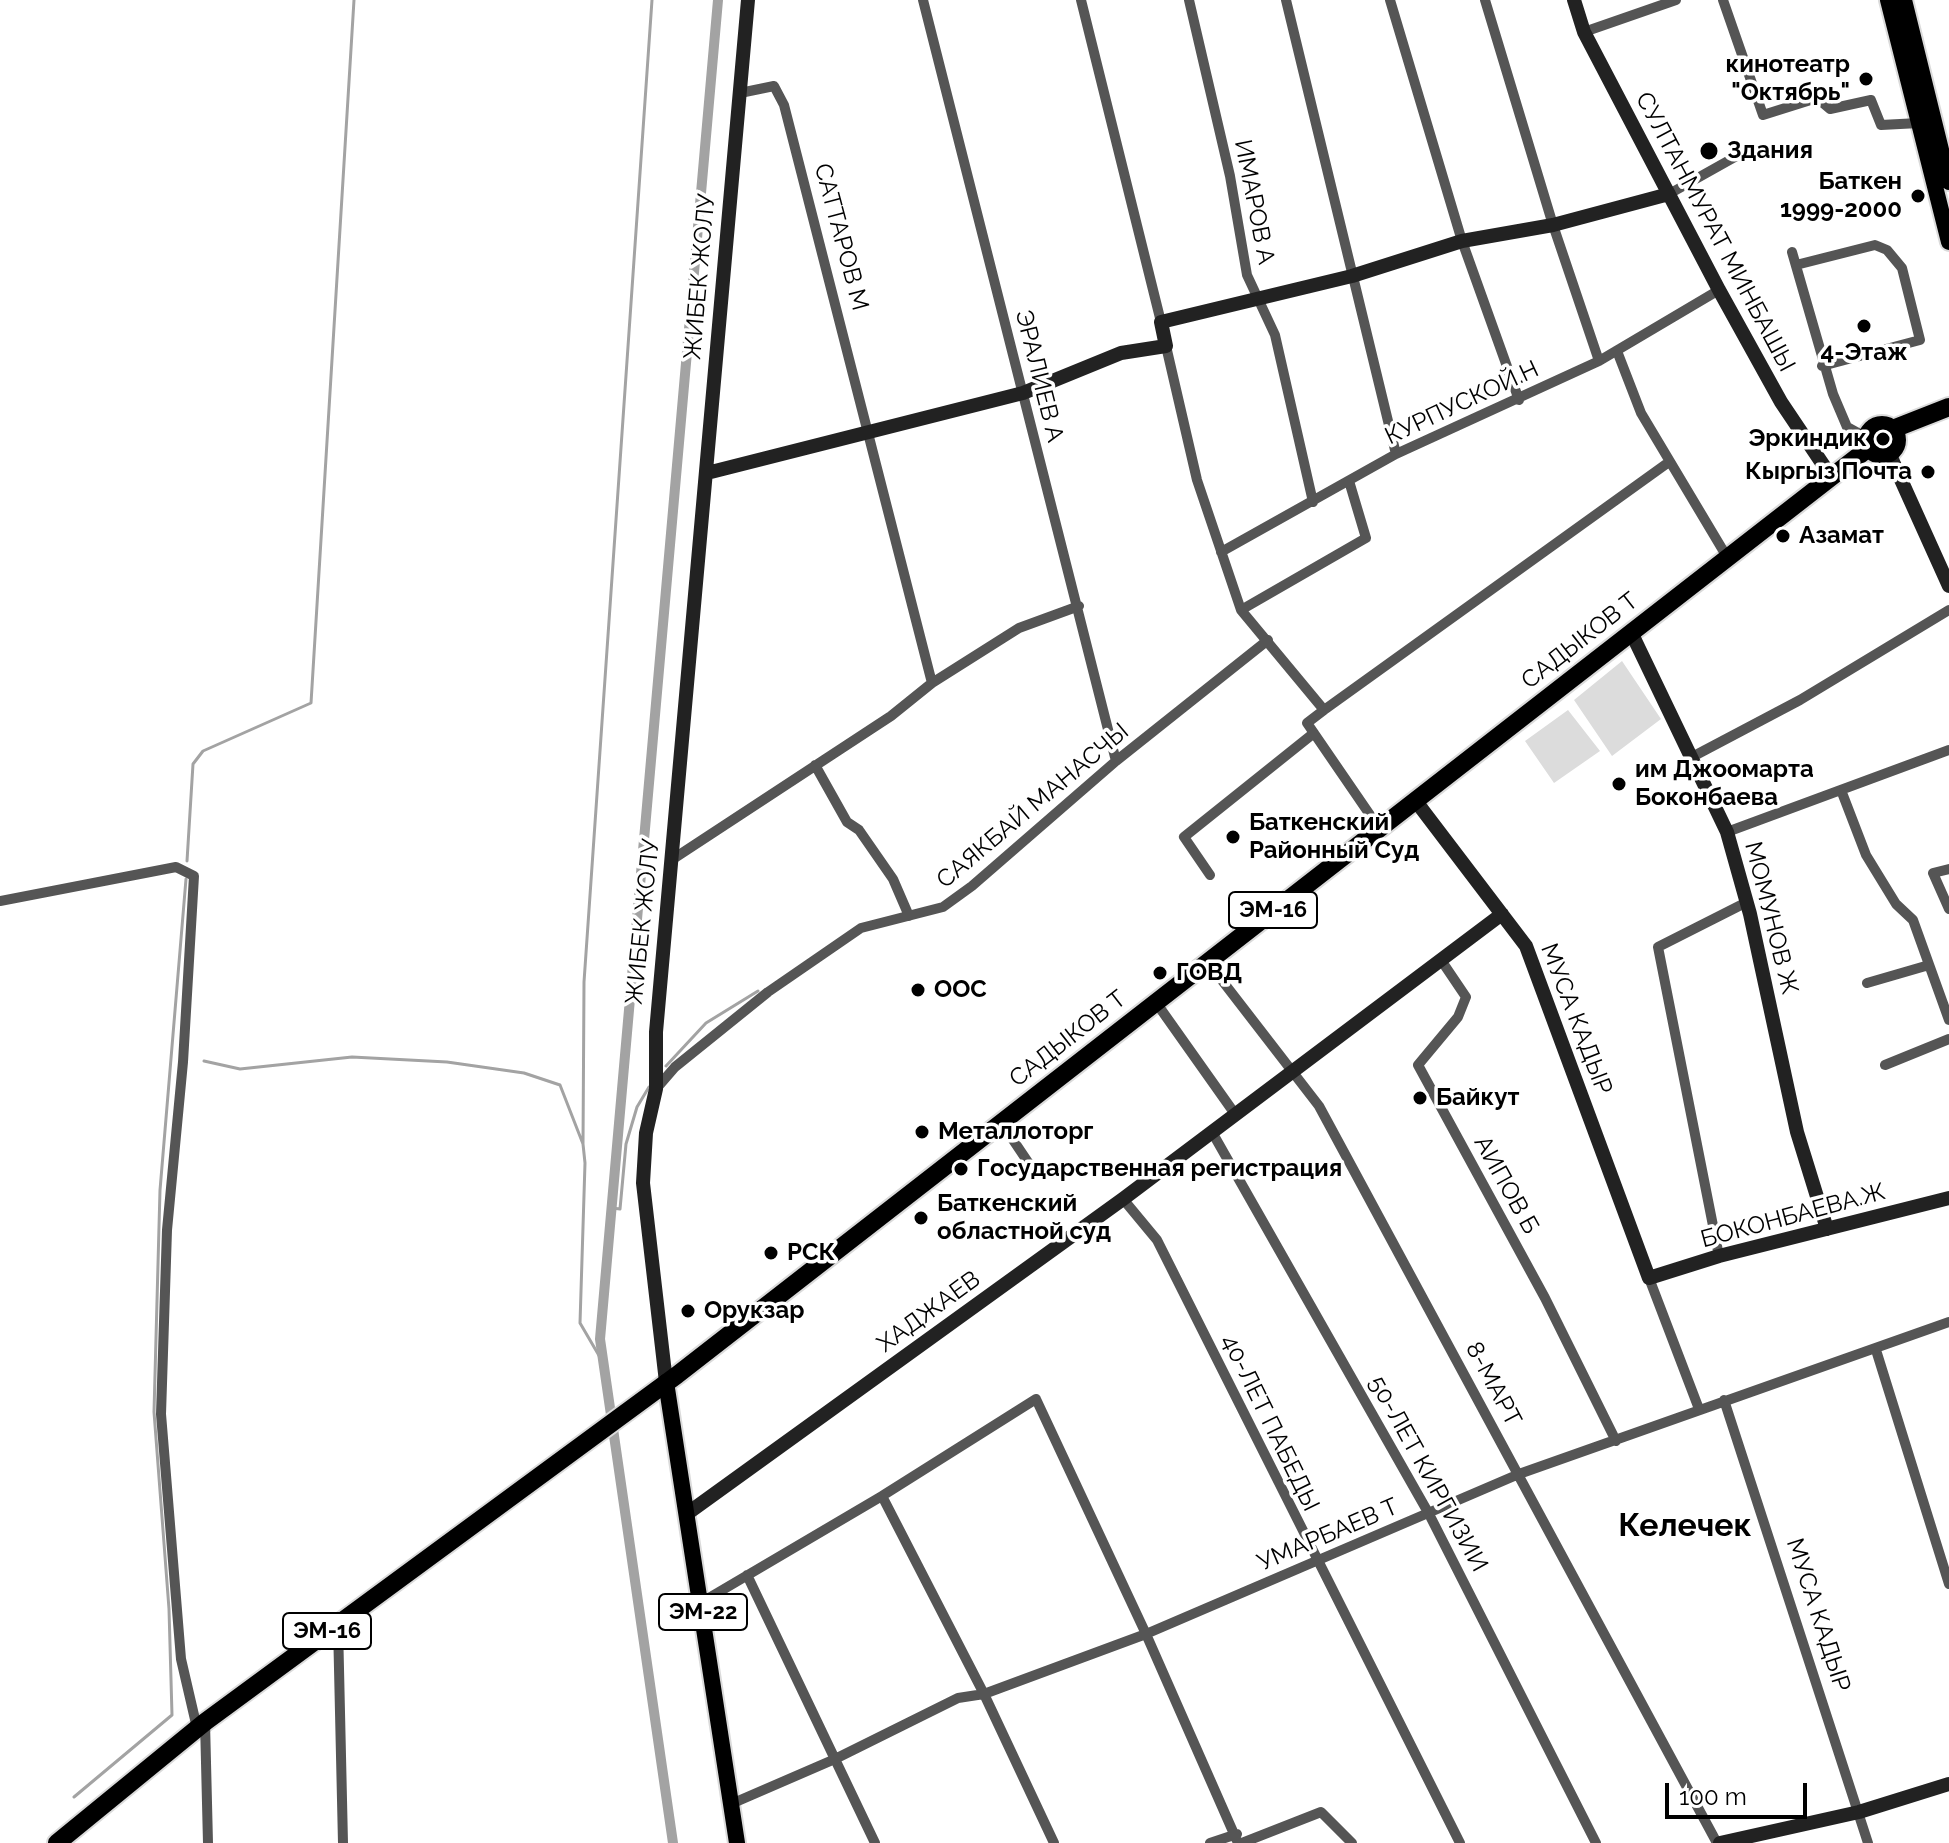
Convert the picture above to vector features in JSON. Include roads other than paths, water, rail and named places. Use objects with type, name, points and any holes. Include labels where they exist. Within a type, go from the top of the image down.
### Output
[{"type":"highway","name":"ЭМ-16","points":[[1869,443],[1871,430],[1880,425],[1893,429],[1949,407]]},
{"type":"highway","points":[[1869,443],[1880,454],[1889,453],[1897,442],[1893,429]]},
{"type":"highway","name":"САДЫКОВ Т","points":[[672,1378],[1832,478],[1869,443]]},
{"type":"highway","name":"ЭМ-16","points":[[57,1843],[201,1725],[672,1378]]},
{"type":"main road","points":[[1888,0],[1949,182]]},
{"type":"main road","points":[[1904,0],[1919,93],[1919,123],[1949,242]]},
{"type":"main road","name":"ЖИБЕК ЖОЛУ","points":[[672,1378],[688,1513],[737,1843]]},
{"type":"street","name":"ЖИБЕК ЖОЛУ","points":[[672,1378],[643,1183],[646,1133],[656,1089],[656,1032],[748,0]]},
{"type":"street","name":"ЭРАЛИЕВ А","points":[[923,0],[1116,761]]},
{"type":"street","points":[[1081,0],[1197,480],[1221,552],[1241,610],[1324,710]]},
{"type":"street","name":"ИМАРОВ А","points":[[1189,0],[1230,176],[1247,275],[1275,335],[1313,502]]},
{"type":"street","points":[[1286,0],[1396,454]]},
{"type":"street","points":[[1390,0],[1462,241],[1519,400]]},
{"type":"street","points":[[1485,0],[1553,225],[1599,361]]},
{"type":"street","name":"СУЛТАНМУРАТ МИНБАШЫ","points":[[1574,0],[1584,32],[1719,290],[1781,402],[1832,478]]},
{"type":"street","points":[[1584,32],[1676,0]]},
{"type":"street","points":[[1723,0],[1763,115],[1817,98],[1830,109],[1871,100],[1881,125],[1919,123]]},
{"type":"street","name":"САТТАРОВ М","points":[[740,93],[774,86],[784,105],[932,683]]},
{"type":"street","points":[[1161,322],[1352,276],[1462,241],[1553,225],[1669,194],[1751,148]]},
{"type":"street","points":[[1796,265],[1875,245],[1887,250],[1902,268],[1920,340],[1822,366]]},
{"type":"street","points":[[1792,252],[1822,366],[1847,427],[1869,443]]},
{"type":"street","name":"КУРПУСКОЙ.Н","points":[[1221,552],[1396,454],[1599,361],[1719,290]]},
{"type":"street","points":[[707,473],[1023,393],[1121,353],[1166,346]]},
{"type":"street","points":[[1617,351],[1641,413],[1727,557]]},
{"type":"street","points":[[1889,453],[1949,586]]},
{"type":"street","points":[[1379,828],[1307,723],[1669,462]]},
{"type":"street","points":[[1241,610],[1366,538],[1349,481]]},
{"type":"street","points":[[673,859],[891,716],[932,683],[1019,628],[1079,606]]},
{"type":"street","points":[[1692,757],[1800,700],[1949,610]]},
{"type":"street","name":"МОМУНОВ Ж","points":[[1631,632],[1727,832],[1747,902],[1797,1132],[1827,1229]]},
{"type":"street","name":"САЯКБАЙ МАНАСЧЫ","points":[[656,1089],[675,1067],[768,992],[861,928],[943,907],[972,886],[1116,761],[1268,640]]},
{"type":"street","points":[[1210,875],[1184,837],[1314,733]]},
{"type":"street","points":[[1727,832],[1949,750]]},
{"type":"street","points":[[815,765],[847,822],[859,830],[893,879],[909,916]]},
{"type":"street","points":[[1841,790],[1866,855],[1896,904],[1913,920],[1949,1020]]},
{"type":"street","name":"МУСА КАДЫР","points":[[1415,800],[1526,946],[1649,1278]]},
{"type":"street","points":[[0,901],[176,867],[194,876],[183,1062],[167,1230],[161,1414],[181,1659],[201,1725],[208,1843]]},
{"type":"street","points":[[1949,869],[1933,873],[1949,909]]},
{"type":"street","points":[[1719,1256],[1658,947],[1747,902]]},
{"type":"street","name":"ХАДЖАЕВ","points":[[688,1513],[1123,1199],[1502,914]]},
{"type":"street","name":"АИПОВ Б","points":[[1441,960],[1466,997],[1458,1017],[1418,1065],[1545,1298],[1616,1441]]},
{"type":"street","name":"8-МАРТ","points":[[1207,961],[1319,1106],[1718,1843]]},
{"type":"street","points":[[1867,983],[1929,965]]},
{"type":"street","points":[[1155,1001],[1235,1114]]},
{"type":"street","points":[[1885,1065],[1949,1039]]},
{"type":"street","points":[[1001,1122],[1036,1174]]},
{"type":"street","name":"50-ЛЕТ КИРГИЗИИ","points":[[1212,1132],[1429,1514],[1596,1843]]},
{"type":"street","name":"БОКОНБАЕВА.Ж","points":[[1649,1278],[1719,1256],[1949,1198]]},
{"type":"street","name":"40-ЛЕТ ПАБЕДЫ","points":[[1123,1199],[1157,1240],[1460,1843]]},
{"type":"street","points":[[1649,1278],[1699,1409]]},
{"type":"street","name":"УМАРБАЕВ Т","points":[[731,1804],[835,1759],[958,1698],[984,1694],[1146,1634],[1519,1474],[1949,1322]]},
{"type":"street","points":[[1876,1350],[1949,1584]]},
{"type":"street","points":[[702,1602],[882,1496],[1036,1399],[1239,1840]]},
{"type":"street","name":"МУСА КАДЫР","points":[[1724,1400],[1868,1843]]},
{"type":"street","points":[[882,1496],[984,1694],[1054,1843]]},
{"type":"street","points":[[747,1575],[875,1843]]},
{"type":"street","points":[[337,1623],[343,1843]]},
{"type":"street","points":[[1718,1843],[1859,1812],[1949,1784]]},
{"type":"street","points":[[1210,1843],[1239,1840],[1321,1812],[1352,1843]]},
{"type":"waterway","points":[[187,861],[193,764],[203,751],[311,703],[354,0]]},
{"type":"waterway","points":[[583,1144],[584,982],[652,0]]},
{"type":"waterway","points":[[673,1843],[600,1339],[718,0]]},
{"type":"waterway","points":[[74,1797],[172,1715],[169,1609],[154,1412],[160,1190],[186,879]]},
{"type":"waterway","points":[[666,1066],[706,1023],[758,991]]},
{"type":"waterway","points":[[204,1061],[240,1069],[352,1057],[447,1062],[524,1073],[560,1085],[583,1144],[585,1163],[580,1323],[601,1359]]},
{"type":"waterway","points":[[612,1208],[620,1209],[626,1144],[637,1107],[649,1087]]},
{"type":"place","name":"кинотеатр \"Октябрь\"","points":[[1866,79]]},
{"type":"place","name":"Здания","points":[[1709,151]]},
{"type":"place","name":"Баткен 1999-2000","points":[[1918,196]]},
{"type":"place","name":"4-Этаж","points":[[1864,326]]},
{"type":"place","name":"Эркиндик","points":[[1883,439]]},
{"type":"place","name":"Кыргыз Почта","points":[[1928,472]]},
{"type":"place","name":"Азамат","points":[[1783,536]]},
{"type":"place","name":"им Джоомарта Боконбаева","points":[[1619,784]]},
{"type":"place","name":"Баткенский Районный Суд","points":[[1233,837]]},
{"type":"place","name":"ГОВД","points":[[1160,973]]},
{"type":"place","name":"ООС","points":[[918,990]]},
{"type":"place","name":"Байкут","points":[[1420,1098]]},
{"type":"place","name":"Металлоторг","points":[[922,1132]]},
{"type":"place","name":"Государственная регистрация","points":[[961,1169]]},
{"type":"place","name":"Баткенский областной суд","points":[[921,1218]]},
{"type":"place","name":"РСК","points":[[771,1253]]},
{"type":"place","name":"Орукзар","points":[[688,1311]]},
{"type":"district","name":"Келечек","points":[[1685,1526]]}]
